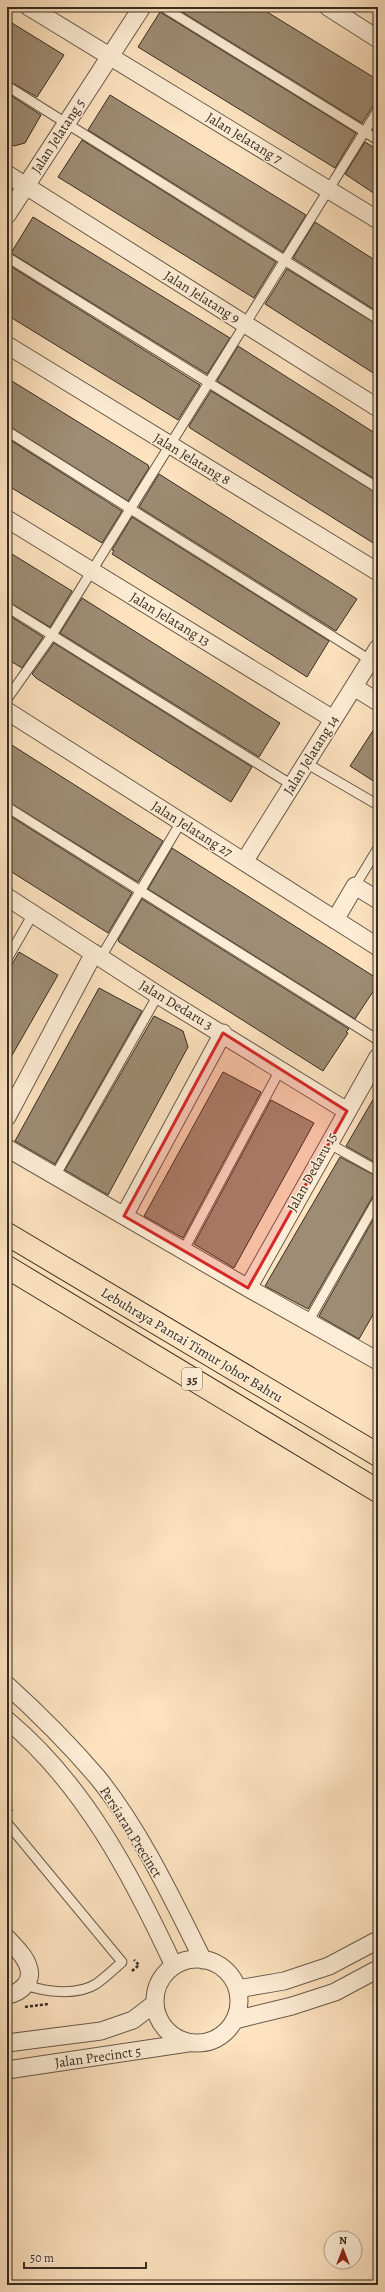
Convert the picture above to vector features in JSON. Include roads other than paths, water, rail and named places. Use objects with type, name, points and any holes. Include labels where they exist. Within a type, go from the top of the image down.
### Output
[{"type":"highway","name":"Lebuhraya Pantai Timur Johor Bahru","points":[[7,1234],[378,1455]]},
{"type":"highway","name":"Lebuhraya Pantai Timur Johor Bahru","points":[[7,1267],[378,1491]]},
{"type":"street","name":"Jalan Jelatang 7","points":[[29,7],[378,220]]},
{"type":"street","name":"Jalan Jelatang 5","points":[[7,215],[142,7]]},
{"type":"street","points":[[328,7],[378,39]]},
{"type":"street","points":[[7,174],[25,186]]},
{"type":"street","name":"Jalan Jelatang 9","points":[[25,186],[378,408]]},
{"type":"street","name":"Jalan Jelatang 8","points":[[7,345],[378,572]]},
{"type":"street","name":"Jalan Jelatang 13","points":[[7,519],[333,719]]},
{"type":"street","name":"Jalan Jelatang 14","points":[[244,862],[374,654]]},
{"type":"street","points":[[354,687],[378,702]]},
{"type":"street","name":"Jalan Jelatang 27","points":[[7,711],[378,947]]},
{"type":"street","points":[[335,920],[355,886],[378,900]]},
{"type":"street","name":"Jalan Dedaru 3","points":[[7,897],[158,995],[223,1033],[347,1111]]},
{"type":"street","points":[[7,1117],[98,955]]},
{"type":"street","points":[[124,1216],[223,1033]]},
{"type":"street","name":"Jalan Dedaru 15","points":[[248,1288],[328,1143],[378,1057]]},
{"type":"street","points":[[7,1148],[248,1288],[378,1361]]},
{"type":"street","name":"Persiaran Precinct","points":[[7,1684],[52,1727],[98,1779],[130,1825],[203,1960]]},
{"type":"street","name":"Persiaran Precinct","points":[[7,1720],[32,1741],[77,1795],[109,1840],[174,1966]]},
{"type":"street","points":[[7,1938],[28,1966],[29,1976],[26,1985],[20,1991],[7,1995]]},
{"type":"street","points":[[237,1989],[284,1981],[329,1966],[378,1940]]},
{"type":"street","points":[[203,1960],[215,1963],[232,1978],[237,1989],[238,2010],[235,2020],[227,2031],[216,2039],[202,2043],[188,2043],[168,2033],[161,2025],[154,2004],[159,1982],[174,1966],[183,1961],[203,1960]]},
{"type":"street","points":[[235,2020],[292,2006],[334,1992],[378,1969]]},
{"type":"street","name":"Jalan Precinct 5","points":[[7,2043],[112,2028],[133,2020],[154,2004]]},
{"type":"street","name":"Jalan Precinct 5","points":[[7,2070],[188,2043]]},
{"type":"lane","points":[[163,7],[378,140]]},
{"type":"lane","points":[[7,86],[378,319]]},
{"type":"lane","points":[[7,699],[52,635],[378,110]]},
{"type":"lane","points":[[7,257],[378,488]]},
{"type":"lane","points":[[7,431],[130,508],[374,654]]},
{"type":"lane","points":[[7,607],[292,785]]},
{"type":"lane","points":[[306,763],[378,805]]},
{"type":"lane","points":[[7,807],[378,1040]]},
{"type":"lane","points":[[98,955],[142,891],[181,822]]},
{"type":"lane","points":[[355,886],[378,848]]},
{"type":"lane","points":[[7,959],[33,914]]},
{"type":"lane","points":[[55,1176],[158,995]]},
{"type":"lane","points":[[183,1250],[280,1070]]},
{"type":"lane","points":[[328,1143],[378,1171]]},
{"type":"lane","points":[[308,1322],[378,1199]]},
{"type":"lane","points":[[7,1823],[10,1834],[122,1962],[96,1984],[82,1989],[48,1990],[26,1985]]}]
